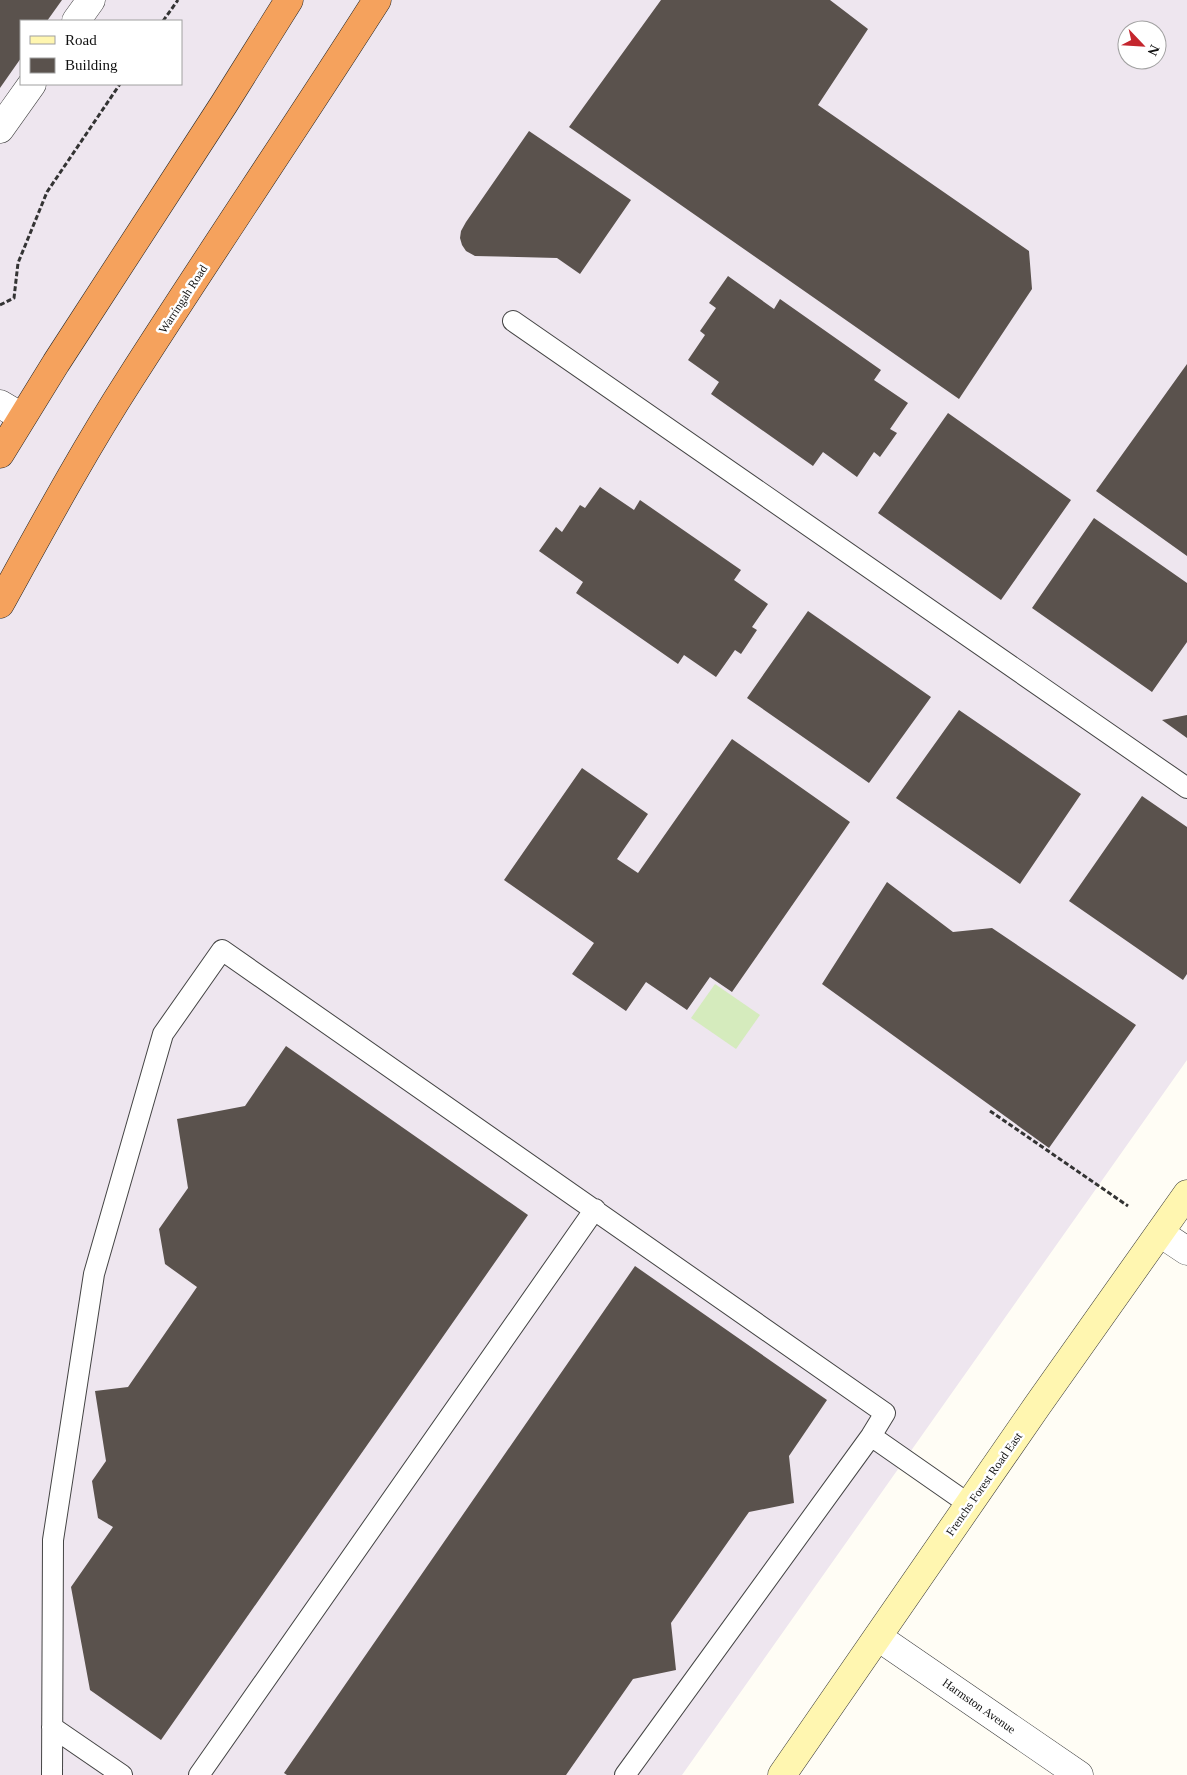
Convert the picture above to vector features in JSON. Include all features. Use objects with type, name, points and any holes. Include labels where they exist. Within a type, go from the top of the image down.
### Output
[{"type":"highway","points":[[0,454],[11,410],[224,104],[289,0]]},
{"type":"highway","name":"Warringah Road","points":[[0,604],[48,517],[129,380],[304,115],[377,0]]},
{"type":"main road","name":"Frenchs Forest Road East","points":[[782,1775],[1187,1194]]},
{"type":"street","points":[[77,20],[91,0]]},
{"type":"street","points":[[0,129],[31,85]]},
{"type":"street","points":[[1160,1233],[1187,1251]]},
{"type":"street","name":"Harmston Avenue","points":[[878,1636],[1079,1775]]},
{"type":"lane","points":[[513,321],[1187,788]]},
{"type":"lane","points":[[52,1775],[53,1540],[94,1274],[163,1034],[222,950],[885,1413],[871,1436],[625,1775]]},
{"type":"lane","points":[[199,1775],[595,1209]]},
{"type":"lane","points":[[871,1436],[970,1505]]},
{"type":"lane","points":[[52,1727],[122,1775]]},
{"type":"path","points":[[164,20],[178,0]]},
{"type":"path","points":[[0,305],[14,298],[18,262],[47,192],[119,85]]},
{"type":"path","points":[[990,1111],[1128,1206]]},
{"type":"shaded area","points":[[0,0],[1187,0],[1187,1060],[682,1775],[0,1775]]},
{"type":"green space","points":[[715,984],[760,1015],[736,1049],[691,1018]]},
{"type":"building","points":[[0,0],[62,0],[48,20],[20,20],[20,59],[0,88]]},
{"type":"building","points":[[661,0],[830,0],[868,29],[818,105],[1029,251],[1032,289],[959,399],[569,127]]},
{"type":"building","points":[[529,131],[631,200],[580,274],[557,258],[475,256],[466,251],[462,245],[461,231],[466,222]]},
{"type":"building","points":[[728,276],[774,309],[780,299],[881,370],[874,380],[908,403],[890,429],[897,433],[880,457],[874,452],[857,477],[823,452],[813,466],[711,394],[719,382],[688,360],[705,335],[700,331],[716,308],[709,303]]},
{"type":"building","points":[[1187,364],[1187,556],[1096,491]]},
{"type":"building","points":[[948,413],[1071,500],[1001,600],[878,513]]},
{"type":"building","points":[[600,487],[634,510],[640,500],[741,570],[734,580],[768,604],[752,627],[757,630],[741,654],[735,650],[716,677],[684,655],[678,664],[576,593],[583,582],[539,551],[556,527],[562,532],[580,505],[585,508]]},
{"type":"building","points":[[1094,518],[1187,583],[1187,642],[1152,692],[1032,608]]},
{"type":"building","points":[[808,611],[931,697],[869,783],[747,698]]},
{"type":"building","points":[[959,710],[1081,794],[1020,884],[896,798]]},
{"type":"building","points":[[1187,715],[1187,738],[1162,720]]},
{"type":"building","points":[[732,739],[850,822],[732,992],[710,977],[687,1010],[646,982],[626,1011],[572,974],[594,943],[504,880],[582,768],[648,814],[617,859],[638,873]]},
{"type":"building","points":[[1142,796],[1187,827],[1187,974],[1183,980],[1069,901]]},
{"type":"building","points":[[887,882],[953,932],[992,928],[1136,1025],[1049,1148],[822,984]]},
{"type":"building","points":[[286,1046],[528,1215],[161,1740],[90,1690],[71,1587],[113,1527],[98,1518],[92,1481],[106,1461],[95,1391],[128,1387],[197,1287],[165,1264],[159,1229],[188,1188],[177,1119],[245,1106]]},
{"type":"building","points":[[635,1266],[827,1400],[789,1456],[794,1503],[749,1512],[671,1623],[676,1670],[633,1679],[566,1775],[287,1775],[284,1773]]}]
